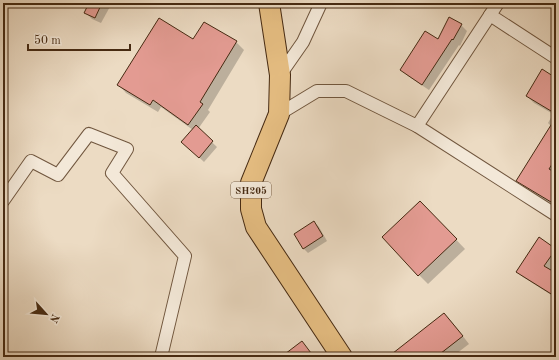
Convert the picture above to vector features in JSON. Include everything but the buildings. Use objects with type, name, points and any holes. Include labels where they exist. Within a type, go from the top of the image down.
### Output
[{"type":"main road","name":"SH205","points":[[269,3],[280,75],[279,114],[251,183],[251,209],[256,227],[342,357]]},
{"type":"street","points":[[280,75],[303,42],[321,3]]},
{"type":"street","points":[[417,126],[498,3]]},
{"type":"street","points":[[490,15],[556,58]]},
{"type":"street","points":[[279,114],[317,91],[346,91],[417,126],[556,215]]},
{"type":"street","points":[[3,201],[31,161],[58,175],[89,134],[126,149],[112,173],[185,256],[161,357]]}]
